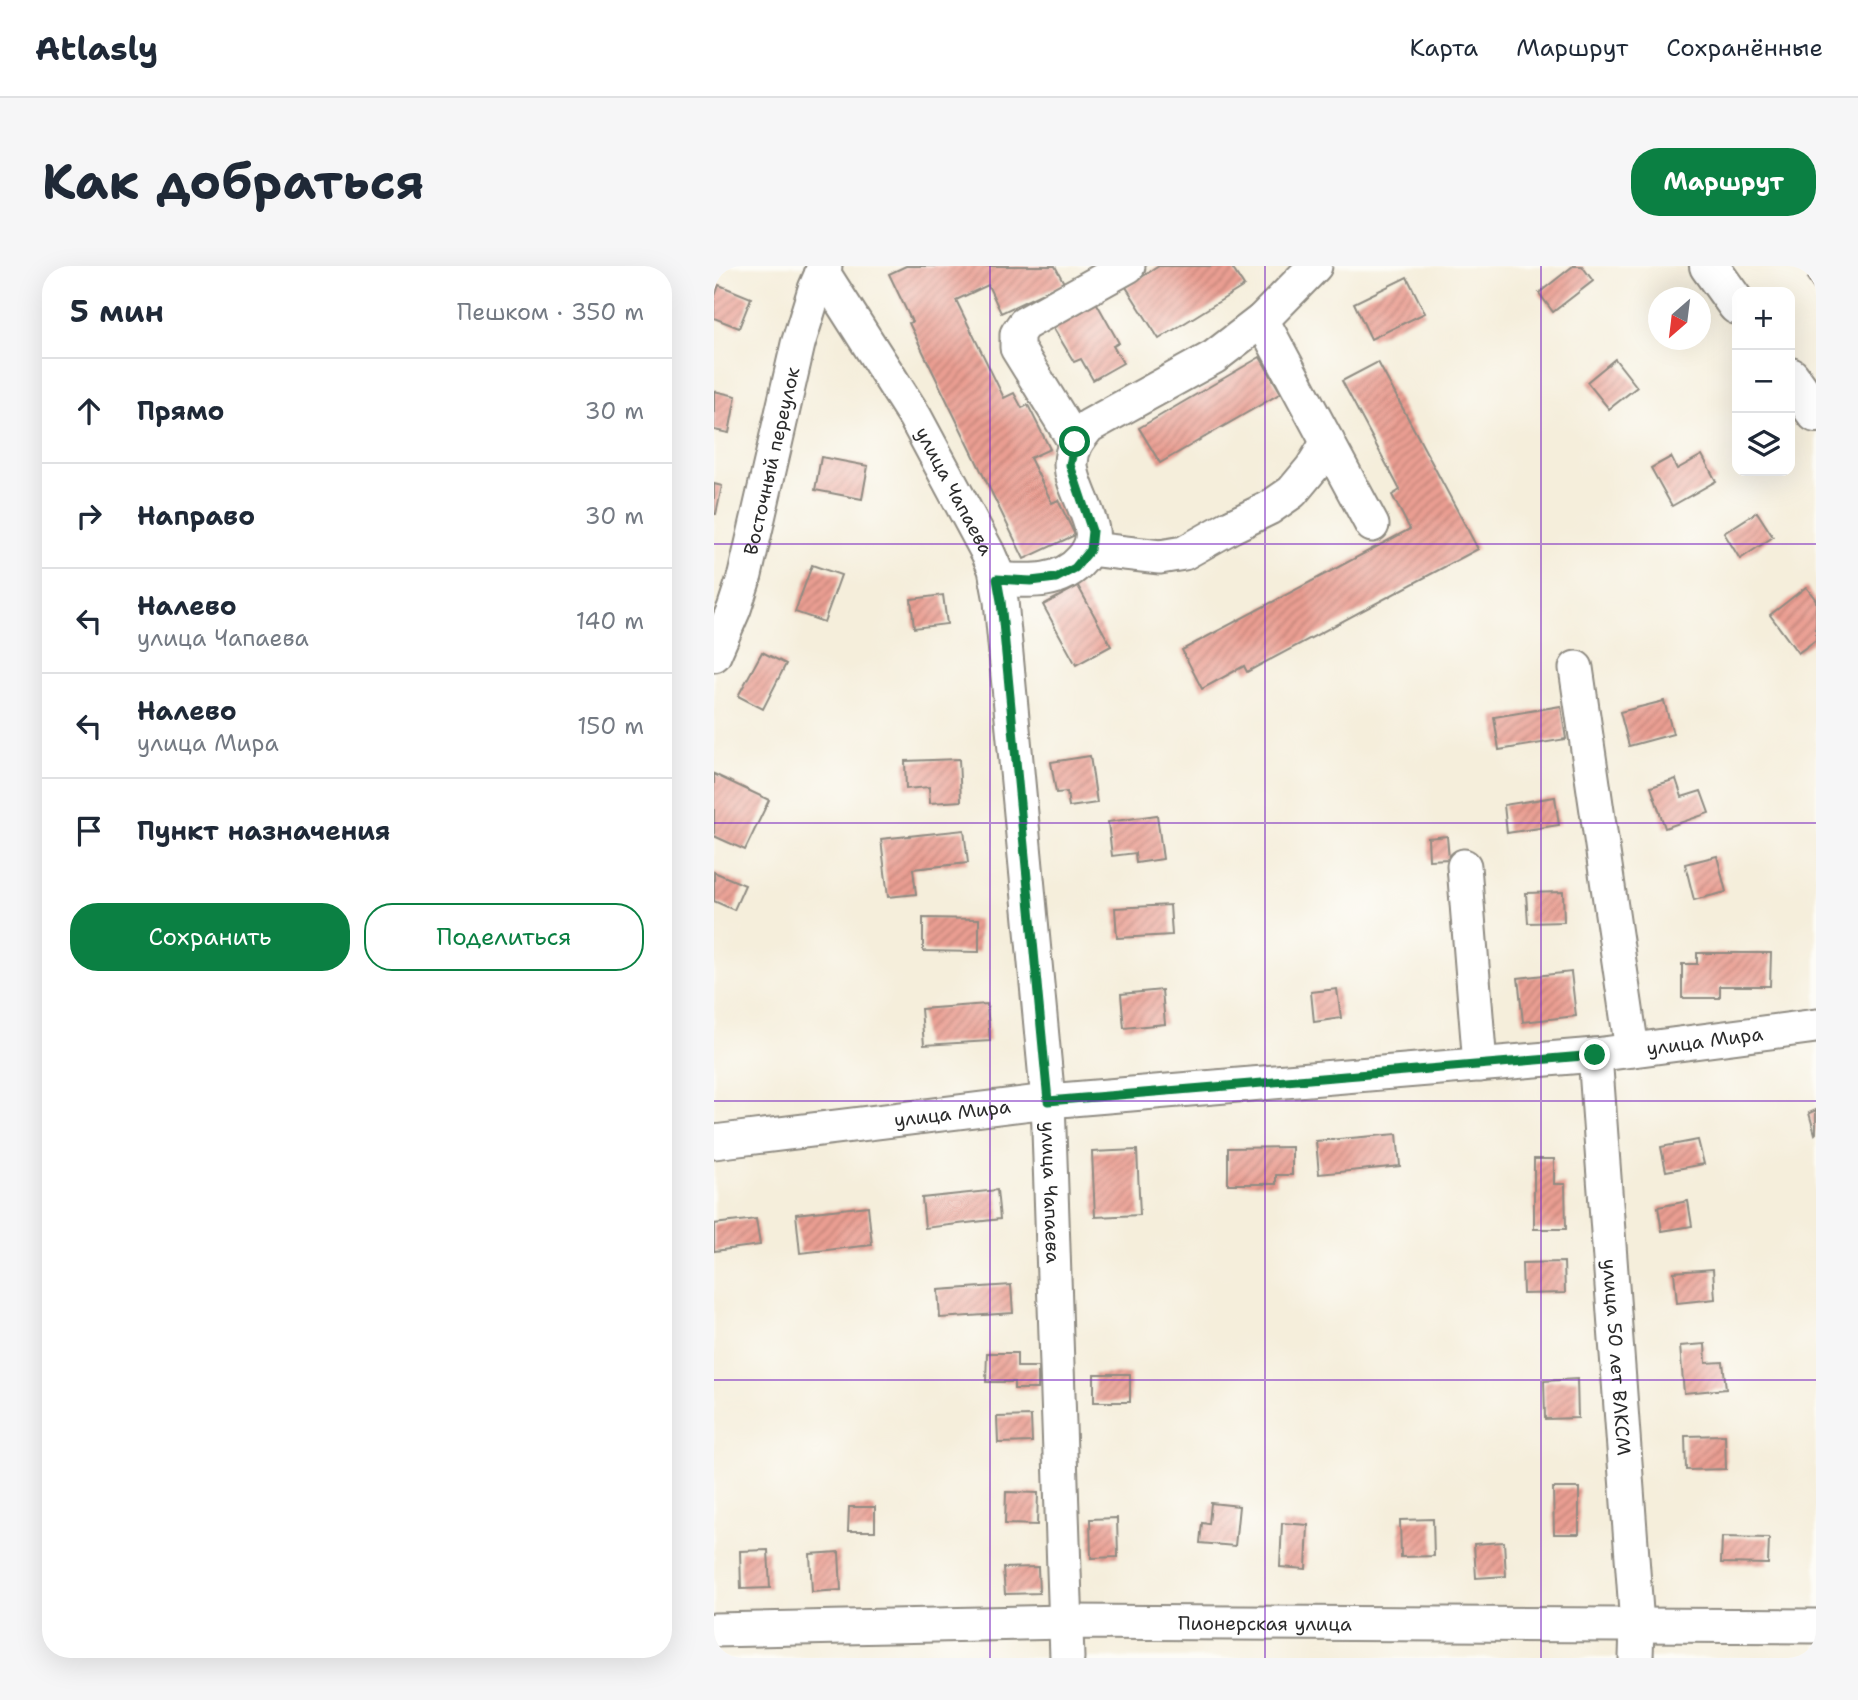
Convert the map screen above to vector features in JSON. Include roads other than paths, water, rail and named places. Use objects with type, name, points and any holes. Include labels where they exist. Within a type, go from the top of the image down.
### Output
[{"type":"main road","points":[[1709,266],[1732,298]]},
{"type":"main road","points":[[1795,384],[1816,413]]},
{"type":"street","points":[[1075,442],[1017,348],[1017,334],[1024,324],[1128,266]]},
{"type":"street","points":[[997,579],[1031,581],[1056,578],[1075,568],[1090,550],[1092,531],[1070,465],[1075,442],[1089,426],[1214,357],[1262,320],[1315,266]]},
{"type":"street","name":"улица Чапаева","points":[[824,268],[915,417],[988,553],[1001,601],[1048,1101],[1066,1658]]},
{"type":"street","name":"Восточный переулок","points":[[714,655],[734,610],[745,575],[798,344],[824,268]]},
{"type":"street","points":[[1262,320],[1372,525]]},
{"type":"street","points":[[1090,550],[1160,557],[1184,553],[1269,508],[1292,492],[1312,468],[1328,442]]},
{"type":"street","points":[[1576,668],[1632,1050]]},
{"type":"street","points":[[1464,866],[1479,1065]]},
{"type":"street","name":"улица Мира","points":[[714,1142],[1048,1101],[1595,1055],[1816,1026]]},
{"type":"street","name":"улица 50 лет ВЛКСМ","points":[[1595,1055],[1637,1625],[1636,1658]]},
{"type":"street","name":"Пионерская улица","points":[[714,1630],[1066,1622],[1816,1626]]}]
